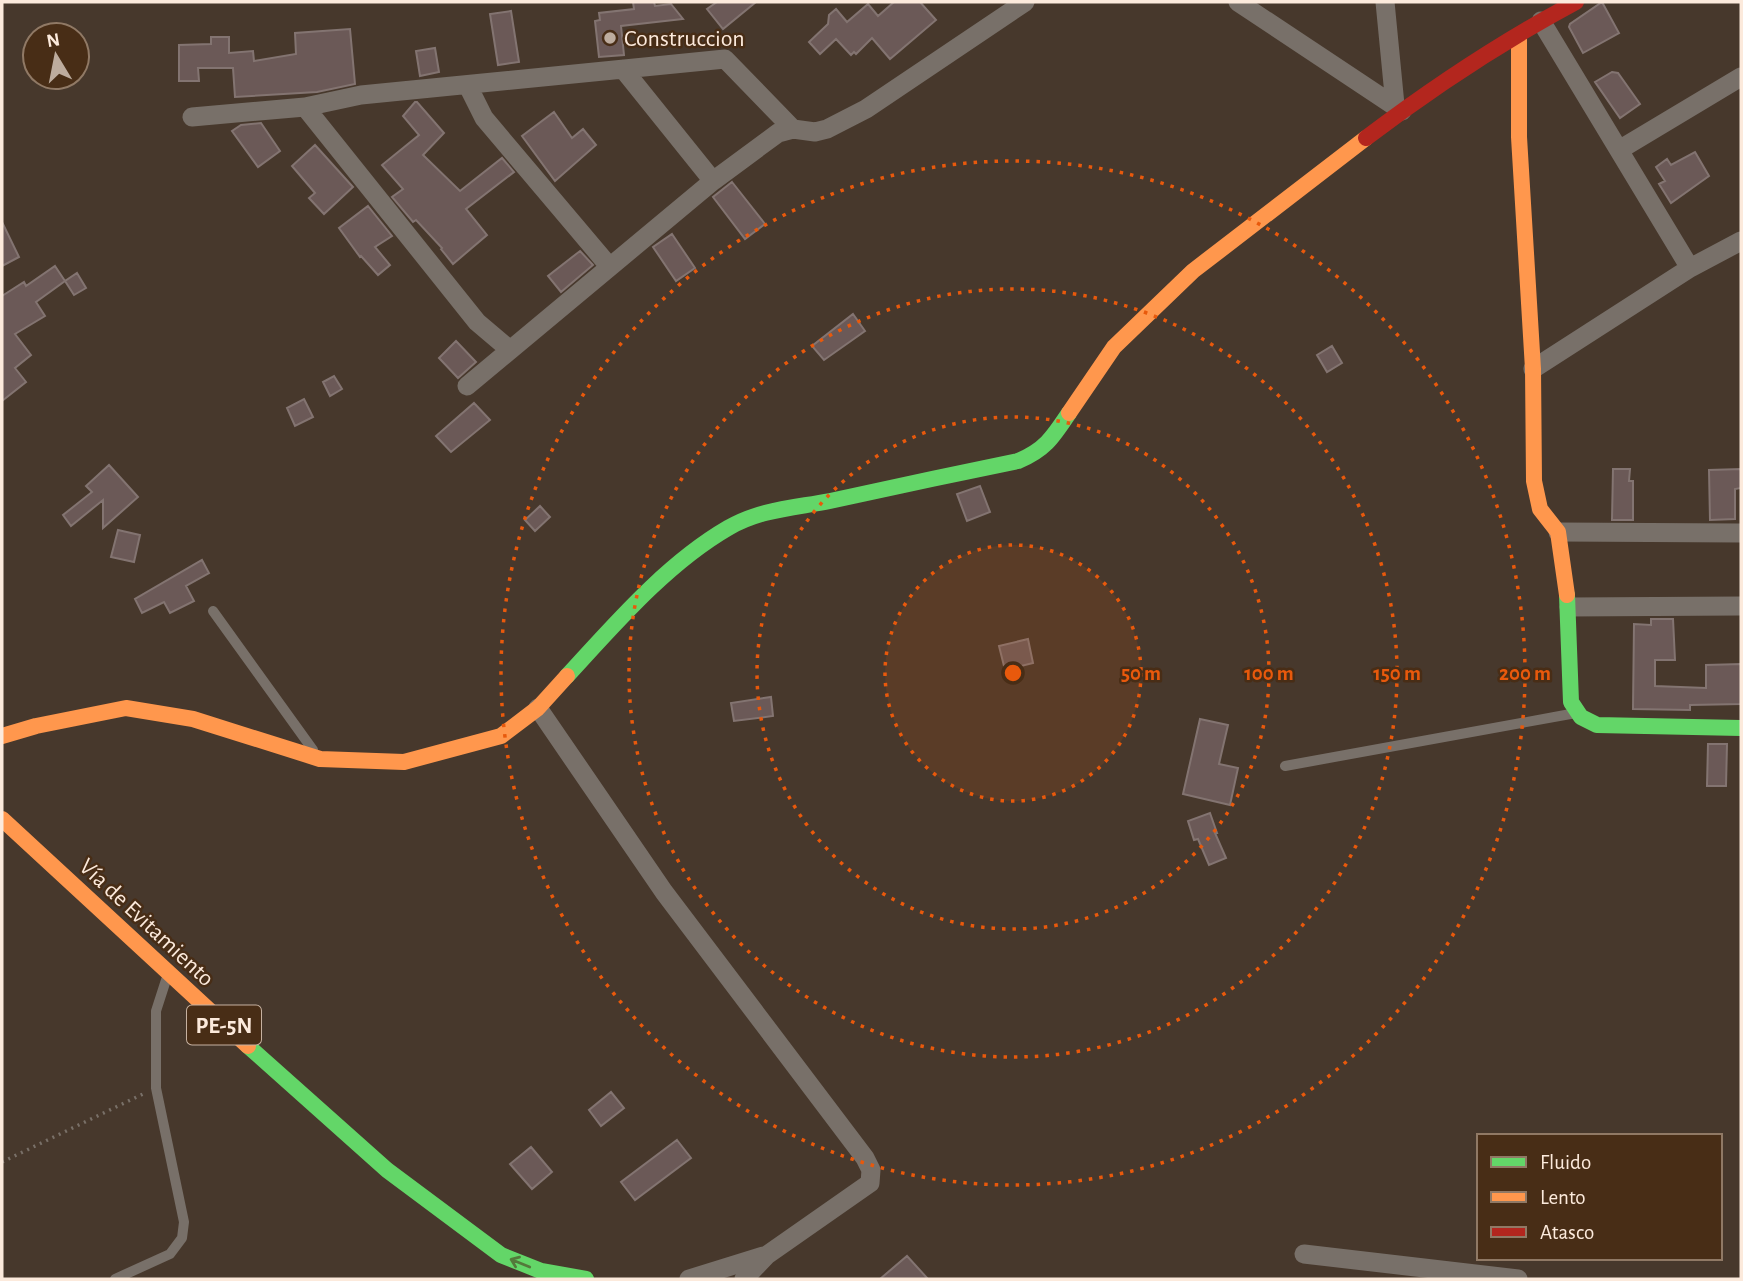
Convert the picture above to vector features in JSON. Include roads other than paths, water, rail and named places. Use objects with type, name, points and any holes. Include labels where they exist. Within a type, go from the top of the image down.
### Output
[{"type":"main road","points":[[2,736],[36,726],[126,708],[193,719],[320,759],[404,762],[501,736],[538,708],[623,615],[686,558],[728,528],[769,510],[809,505],[1005,464],[1037,453],[1052,439],[1114,348],[1193,271],[1398,108],[1576,2]]},
{"type":"main road","points":[[1519,36],[1519,137],[1534,369],[1535,494],[1540,509],[1558,532],[1569,607],[1571,702],[1576,713],[1587,722],[1597,725],[1741,729]]},
{"type":"main road","name":"Vía de Evitamiento","points":[[2,819],[234,1034],[387,1170],[501,1255],[541,1271],[586,1279]]},
{"type":"main road","name":"Vía de Evitamiento","points":[[454,1221],[473,1253]]},
{"type":"street","points":[[1238,2],[1262,10],[1398,108]]},
{"type":"street","points":[[1385,2],[1398,108]]},
{"type":"street","points":[[467,386],[609,265],[713,181],[778,133],[793,129],[814,132],[827,129],[866,109],[1019,3]]},
{"type":"street","points":[[1541,21],[1690,268]]},
{"type":"street","points":[[192,117],[304,107],[361,95],[725,59],[793,129]]},
{"type":"street","points":[[623,69],[713,181]]},
{"type":"street","points":[[1619,150],[1741,78]]},
{"type":"street","points":[[468,86],[484,118],[609,265]]},
{"type":"street","points":[[304,107],[477,322],[510,350]]},
{"type":"street","points":[[1534,369],[1690,268],[1741,241]]},
{"type":"street","points":[[1558,532],[1741,533]]},
{"type":"street","points":[[1569,607],[1741,606]]},
{"type":"street","points":[[538,708],[664,892],[865,1158],[871,1170],[870,1183],[767,1255],[744,1279]]},
{"type":"street","points":[[1741,729],[1741,734]]},
{"type":"street","points":[[1304,1254],[1518,1279]]},
{"type":"street","points":[[689,1279],[767,1255]]},
{"type":"lane","points":[[213,611],[320,759]]},
{"type":"lane","points":[[1285,766],[1576,713]]},
{"type":"lane","points":[[114,1279],[170,1254],[182,1238],[184,1222],[156,1088],[156,1011],[169,973]]},
{"type":"place","name":"Construccion","points":[[610,38]]}]
